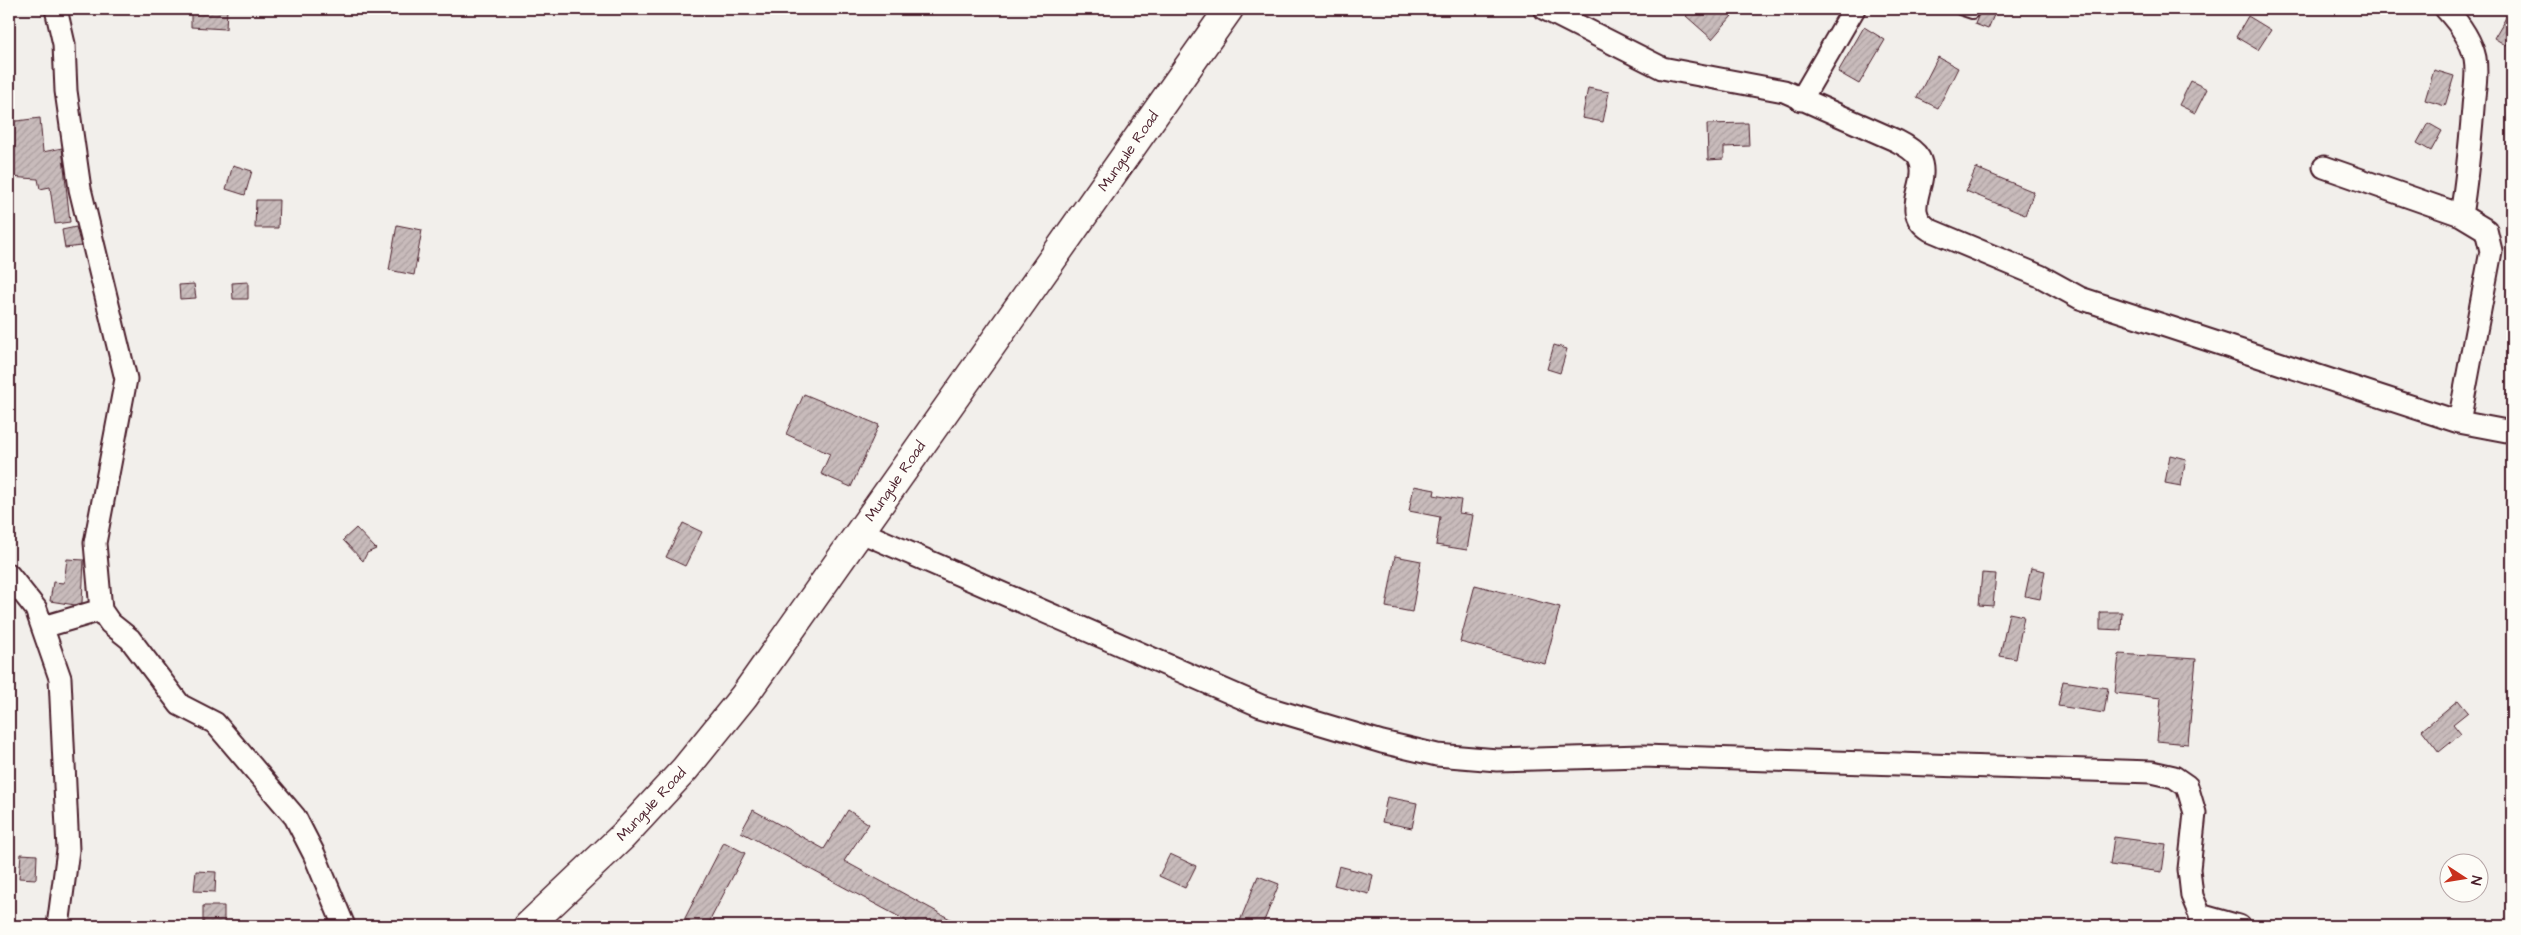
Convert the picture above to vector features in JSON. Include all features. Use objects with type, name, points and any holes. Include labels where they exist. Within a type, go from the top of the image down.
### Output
[{"type":"street","points":[[56,9],[64,44],[66,91],[80,189],[126,379],[95,543],[101,610],[110,623],[130,639],[180,705],[215,723],[289,810],[314,854],[344,926]]},
{"type":"street","name":"Mungule Road","points":[[528,926],[623,836],[685,769],[744,696],[1229,9]]},
{"type":"street","points":[[1545,9],[1662,68],[1784,91],[1897,141],[1911,149],[1919,158],[1922,171],[1916,215],[1920,224],[1930,230],[2040,276],[2098,305],[2459,422],[2512,432]]},
{"type":"street","points":[[1801,100],[1854,9]]},
{"type":"street","points":[[2446,9],[2458,22],[2467,37],[2474,57],[2476,77],[2469,169],[2461,215]]},
{"type":"street","points":[[2324,167],[2461,215],[2486,230],[2491,251],[2459,422]]},
{"type":"street","points":[[860,531],[1261,706],[1382,742],[1437,755],[1497,760],[1652,756],[2152,772],[2174,777],[2187,786],[2194,814],[2189,869],[2192,896],[2201,920],[2239,926]]},
{"type":"street","points":[[9,575],[36,609],[60,678],[68,850],[58,926]]},
{"type":"street","points":[[43,627],[101,610]]},
{"type":"lane","points":[[1960,9],[1972,13]]},
{"type":"building","points":[[191,9],[227,9],[226,29],[191,27]]},
{"type":"building","points":[[1693,9],[1738,9],[1712,39],[1686,16]]},
{"type":"building","points":[[1981,9],[1994,15],[1988,29],[1975,24]]},
{"type":"building","points":[[2512,9],[2512,49],[2494,38]]},
{"type":"building","points":[[2248,16],[2271,30],[2258,50],[2236,37]]},
{"type":"building","points":[[1864,27],[1885,40],[1859,84],[1838,72]]},
{"type":"building","points":[[1938,57],[1958,68],[1938,108],[1917,98]]},
{"type":"building","points":[[2434,70],[2454,76],[2445,106],[2425,100]]},
{"type":"building","points":[[2191,81],[2207,89],[2195,113],[2179,105]]},
{"type":"building","points":[[1588,88],[1609,92],[1603,122],[1582,118]]},
{"type":"building","points":[[40,118],[43,152],[62,148],[70,222],[55,224],[50,187],[40,189],[38,179],[9,177],[9,122]]},
{"type":"building","points":[[1748,123],[1749,146],[1724,147],[1724,159],[1708,160],[1707,124]]},
{"type":"building","points":[[2428,123],[2442,131],[2431,151],[2417,143]]},
{"type":"building","points":[[233,165],[252,171],[245,195],[226,189]]},
{"type":"building","points":[[1976,168],[2034,192],[2025,215],[1966,191]]},
{"type":"building","points":[[256,200],[279,200],[278,228],[255,228]]},
{"type":"building","points":[[397,225],[422,230],[414,275],[389,270]]},
{"type":"building","points":[[76,227],[81,246],[65,248],[62,230]]},
{"type":"building","points":[[248,282],[248,299],[233,299],[232,283]]},
{"type":"building","points":[[194,284],[196,298],[180,299],[179,285]]},
{"type":"building","points":[[1554,345],[1567,349],[1560,373],[1547,369]]},
{"type":"building","points":[[804,394],[879,425],[851,487],[821,474],[830,454],[786,434]]},
{"type":"building","points":[[2170,455],[2186,459],[2181,486],[2165,483]]},
{"type":"building","points":[[1414,486],[1435,490],[1434,495],[1461,500],[1459,513],[1473,515],[1467,550],[1436,545],[1440,517],[1409,511]]},
{"type":"building","points":[[683,523],[702,532],[685,566],[666,557]]},
{"type":"building","points":[[356,528],[376,549],[367,553],[363,561],[343,540]]},
{"type":"building","points":[[1395,556],[1421,561],[1412,612],[1386,607]]},
{"type":"building","points":[[67,559],[84,560],[82,603],[75,605],[50,601],[53,582],[64,583]]},
{"type":"building","points":[[2031,568],[2045,571],[2040,599],[2025,596]]},
{"type":"building","points":[[1982,573],[1996,574],[1993,606],[1979,605]]},
{"type":"building","points":[[1475,585],[1560,607],[1545,664],[1460,642]]},
{"type":"building","points":[[2100,612],[2122,612],[2121,630],[2100,629]]},
{"type":"building","points":[[2009,613],[2024,616],[2016,659],[2000,656]]},
{"type":"building","points":[[2119,654],[2196,659],[2188,744],[2157,741],[2161,698],[2115,693]]},
{"type":"building","points":[[2063,681],[2108,688],[2104,713],[2058,706]]},
{"type":"building","points":[[2458,700],[2468,712],[2453,724],[2461,734],[2439,752],[2422,730]]},
{"type":"building","points":[[1387,797],[1417,803],[1412,828],[1382,822]]},
{"type":"building","points":[[753,810],[824,849],[848,810],[869,824],[844,861],[963,926],[904,926],[907,921],[741,832]]},
{"type":"building","points":[[2114,837],[2166,844],[2162,872],[2110,865]]},
{"type":"building","points":[[724,842],[745,853],[707,926],[697,926],[684,920]]},
{"type":"building","points":[[21,854],[37,855],[36,879],[19,878]]},
{"type":"building","points":[[1170,854],[1196,866],[1185,888],[1159,876]]},
{"type":"building","points":[[1339,866],[1373,875],[1369,894],[1334,885]]},
{"type":"building","points":[[196,871],[216,872],[215,892],[194,891]]},
{"type":"building","points":[[1258,876],[1279,884],[1262,926],[1238,926]]},
{"type":"building","points":[[203,906],[224,906],[224,926],[203,926]]}]
